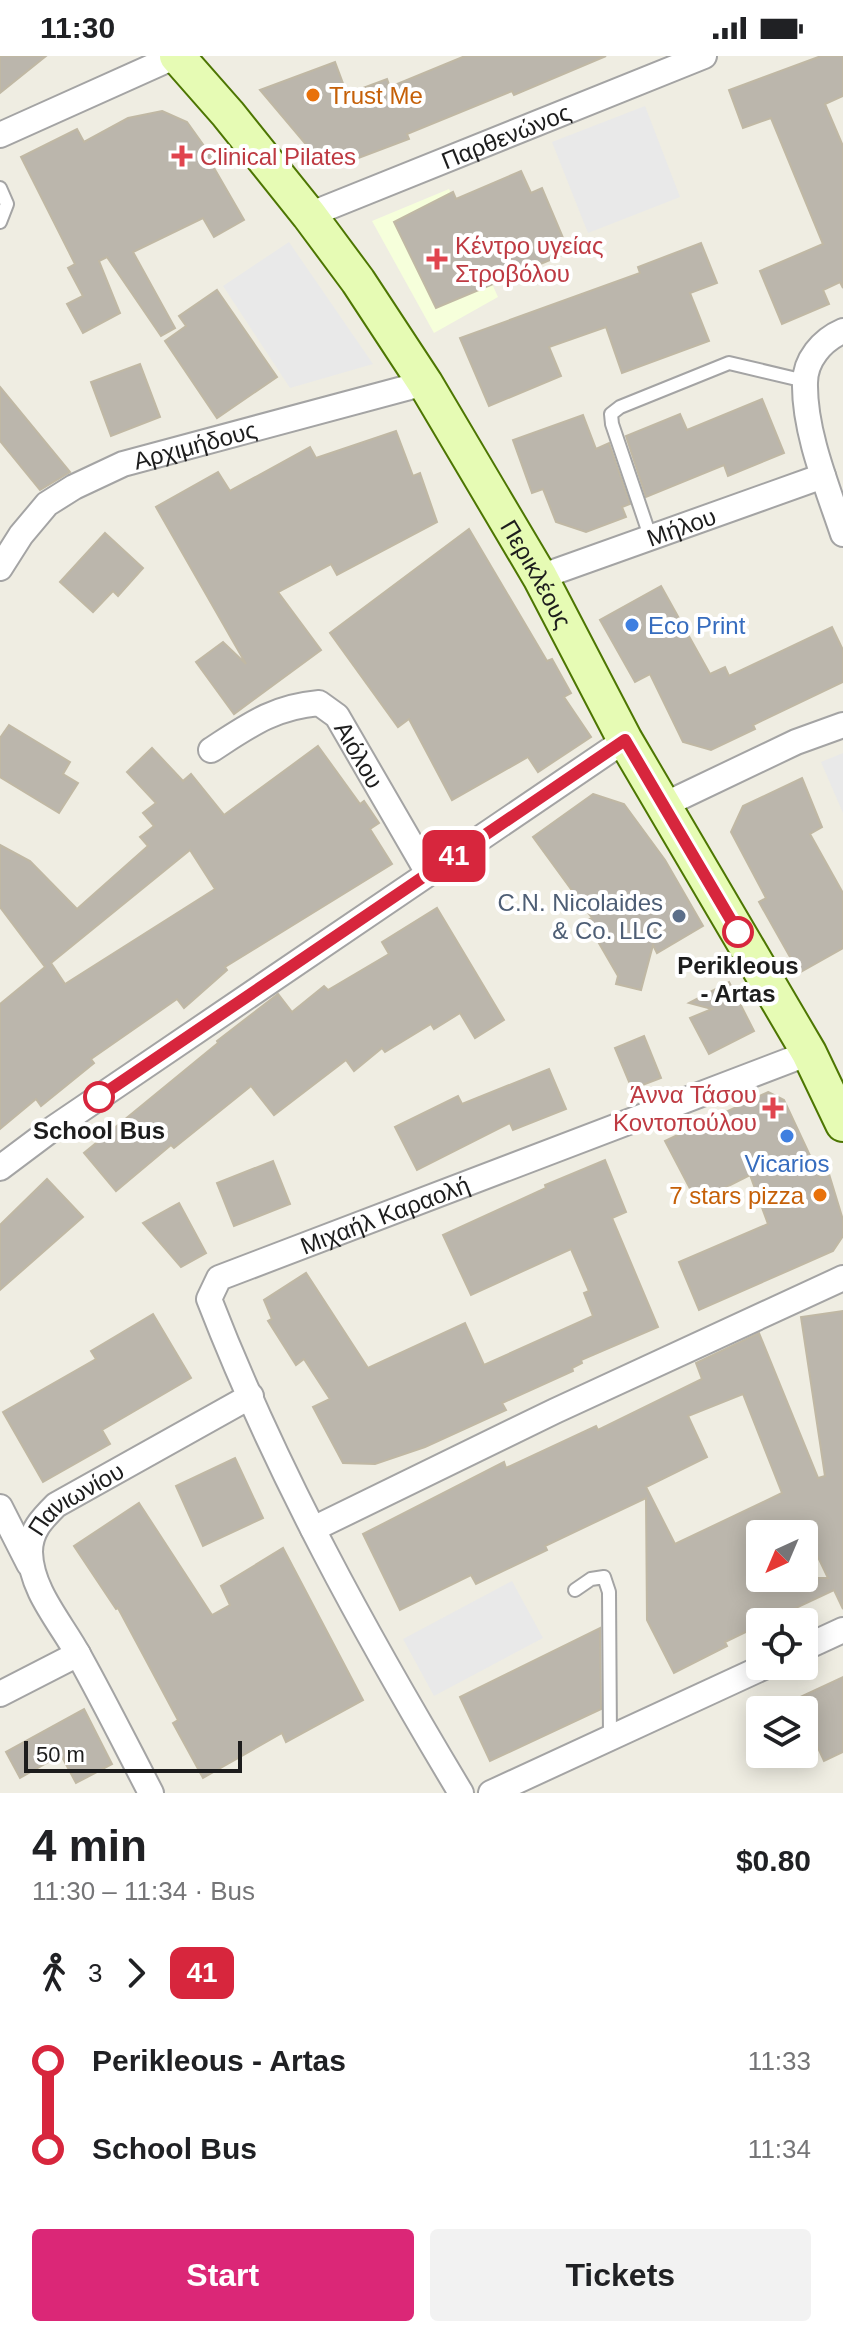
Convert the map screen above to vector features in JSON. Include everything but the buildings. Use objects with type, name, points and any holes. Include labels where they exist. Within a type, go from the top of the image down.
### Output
[{"type":"main road","name":"Περικλέους","points":[[177,56],[309,215],[358,281],[425,383],[540,577],[625,740],[809,1053],[843,1124]]},
{"type":"street","points":[[0,135],[177,56]]},
{"type":"street","name":"Παρθενώνος","points":[[309,215],[704,56]]},
{"type":"street","points":[[843,331],[814,352],[805,381],[823,476],[843,534]]},
{"type":"street","name":"Αρχιμήδους","points":[[0,568],[21,535],[47,504],[74,487],[123,464],[425,383]]},
{"type":"street","name":"Μήλου","points":[[540,577],[823,476]]},
{"type":"street","name":"Αιόλου","points":[[211,750],[264,715],[319,703],[337,716],[428,873]]},
{"type":"street","points":[[664,805],[796,742],[843,725]]},
{"type":"street","points":[[0,1168],[61,1123],[625,740]]},
{"type":"street","name":"Μιχαήλ Καραολή","points":[[461,1793],[378,1655],[313,1529],[209,1299],[219,1278],[809,1053]]},
{"type":"street","points":[[313,1529],[555,1411],[843,1278]]},
{"type":"street","name":"Πανιωνίου","points":[[151,1793],[78,1654],[39,1589],[30,1554],[31,1539],[39,1522],[56,1505],[251,1396]]},
{"type":"street","points":[[0,1507],[34,1573]]},
{"type":"street","points":[[818,1642],[843,1630]]},
{"type":"street","points":[[0,1694],[78,1654]]},
{"type":"street","points":[[491,1793],[746,1675]]},
{"type":"lane","points":[[0,188],[7,204],[0,222]]},
{"type":"lane","points":[[651,539],[611,414],[620,407],[729,363],[805,381]]},
{"type":"lane","points":[[575,1590],[591,1579],[604,1577],[609,1592],[610,1738]]},
{"type":"shaded area","points":[[645,106],[680,197],[588,233],[552,142]]},
{"type":"shaded area","name":"Κέντρο υγείας Στροβόλου","points":[[449,189],[498,297],[434,333],[372,221]]},
{"type":"shaded area","points":[[289,242],[373,364],[290,388],[223,286]]},
{"type":"shaded area","points":[[843,753],[843,813],[821,762]]},
{"type":"shaded area","points":[[512,1581],[543,1638],[434,1696],[403,1639]]},
{"type":"bus line","name":"41","points":[[99,1097],[625,740],[738,932]]},
{"type":"place","name":"Trust Me","points":[[313,95]]},
{"type":"place","name":"Clinical Pilates","points":[[182,156]]},
{"type":"place","name":"Κέντρο υγείας Στροβόλου","points":[[437,259]]},
{"type":"place","name":"Eco Print","points":[[632,625]]},
{"type":"place","name":"C.N. Nicolaides & Co. LLC","points":[[679,916]]},
{"type":"place","name":"Perikleous - Artas","points":[[738,932]]},
{"type":"place","name":"School Bus","points":[[99,1097]]},
{"type":"place","name":"Άννα Τάσου Κοντοπούλου","points":[[773,1108]]},
{"type":"place","name":"Vicarios","points":[[787,1136]]},
{"type":"place","name":"7 stars pizza","points":[[820,1195]]}]
